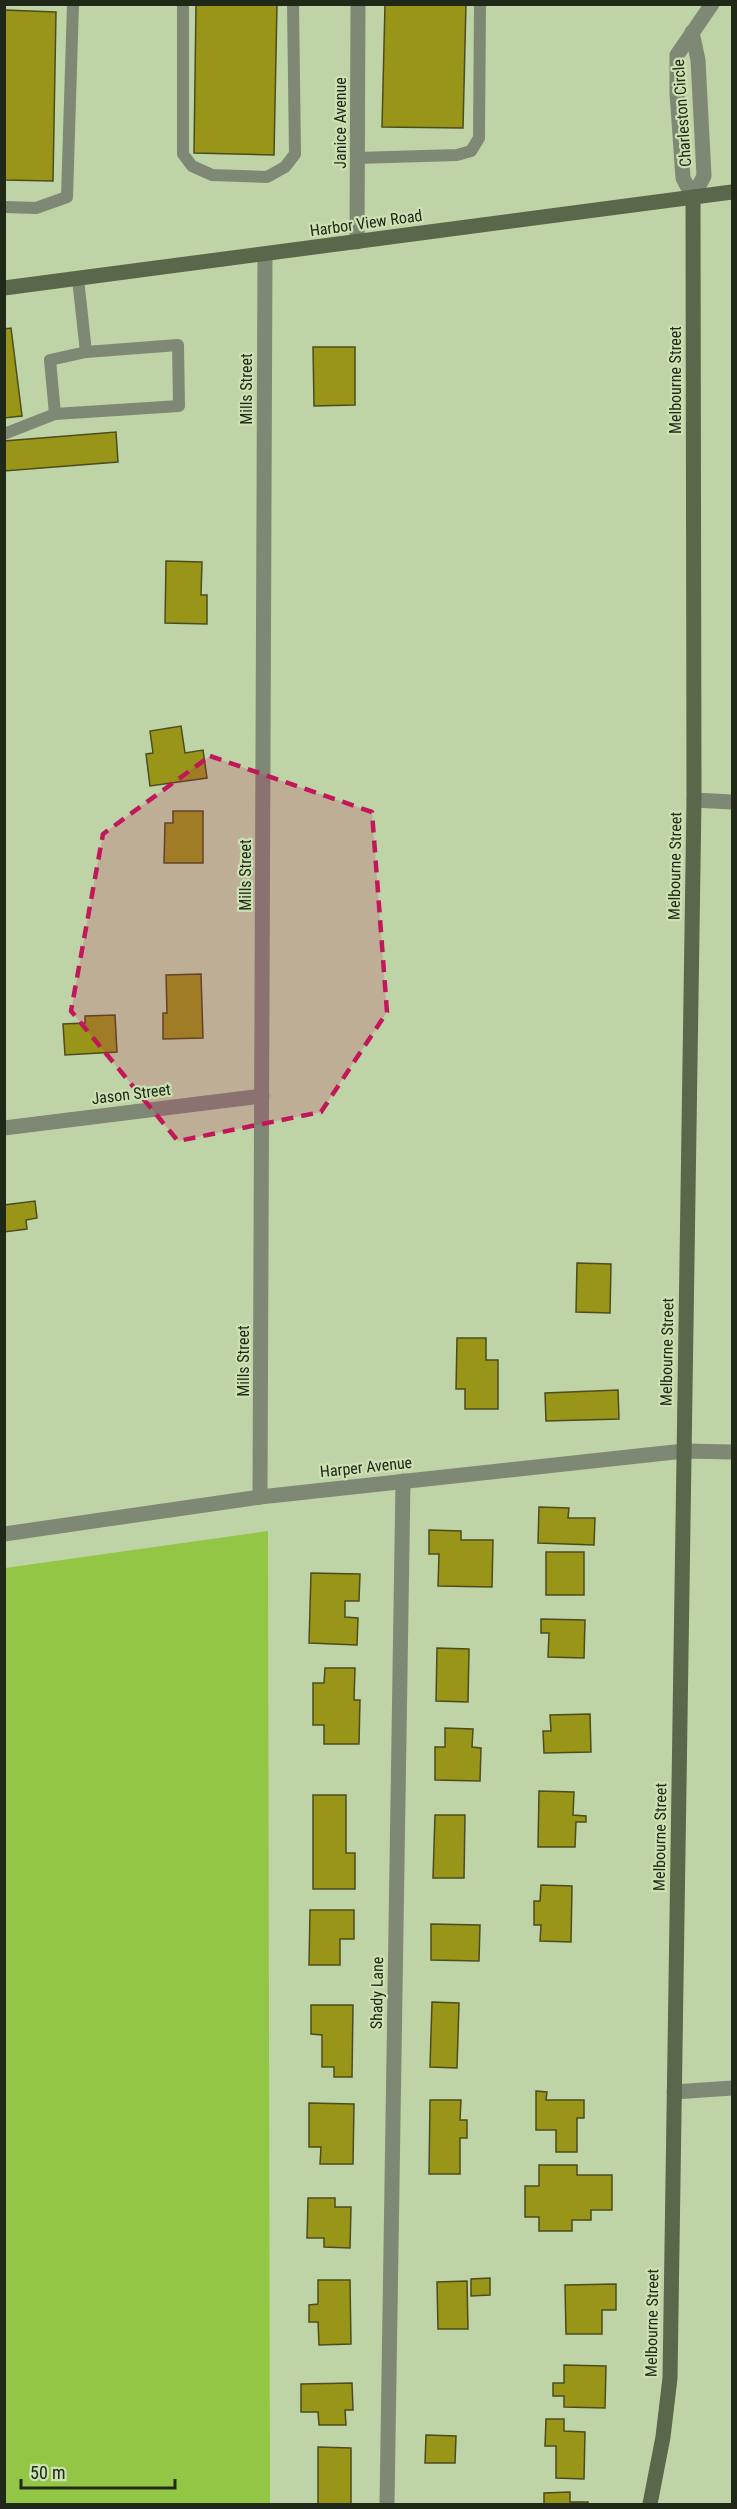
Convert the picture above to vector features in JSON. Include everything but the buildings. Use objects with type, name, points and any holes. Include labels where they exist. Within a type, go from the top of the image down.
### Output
[{"type":"street","name":"Janice Avenue","points":[[357,242],[358,4]]},
{"type":"street","name":"Charleston Circle","points":[[693,197],[683,178],[677,93],[677,55],[712,4]]},
{"type":"street","name":"Charleston Circle","points":[[692,32],[698,60],[704,176],[693,197]]},
{"type":"street","name":"Harbor View Road","points":[[4,288],[732,192]]},
{"type":"street","name":"Melbourne Street","points":[[650,2505],[663,2437],[670,2379],[694,800],[693,197]]},
{"type":"street","name":"Mills Street","points":[[260,1497],[265,254]]},
{"type":"street","points":[[694,800],[732,802]]},
{"type":"street","name":"Jason Street","points":[[4,1128],[262,1096]]},
{"type":"street","name":"Harper Avenue","points":[[4,1534],[260,1497],[684,1451],[732,1452]]},
{"type":"street","name":"Shady Lane","points":[[387,2505],[403,1481]]},
{"type":"street","points":[[674,2092],[732,2088]]},
{"type":"lane","points":[[4,207],[36,208],[67,197],[74,4]]},
{"type":"lane","points":[[183,4],[183,154],[192,166],[212,175],[267,177],[285,166],[295,154],[293,4]]},
{"type":"lane","points":[[357,158],[457,155],[471,151],[479,138],[480,4]]},
{"type":"lane","points":[[78,279],[86,352]]},
{"type":"lane","points":[[4,434],[55,414],[179,406],[178,345],[86,352],[50,360],[55,414]]},
{"type":"highlighted area","points":[[210,756],[372,812],[387,1012],[321,1112],[178,1141],[71,1011],[103,834]]},
{"type":"green space","points":[[268,1531],[270,2504],[5,2504],[5,1568]]}]
